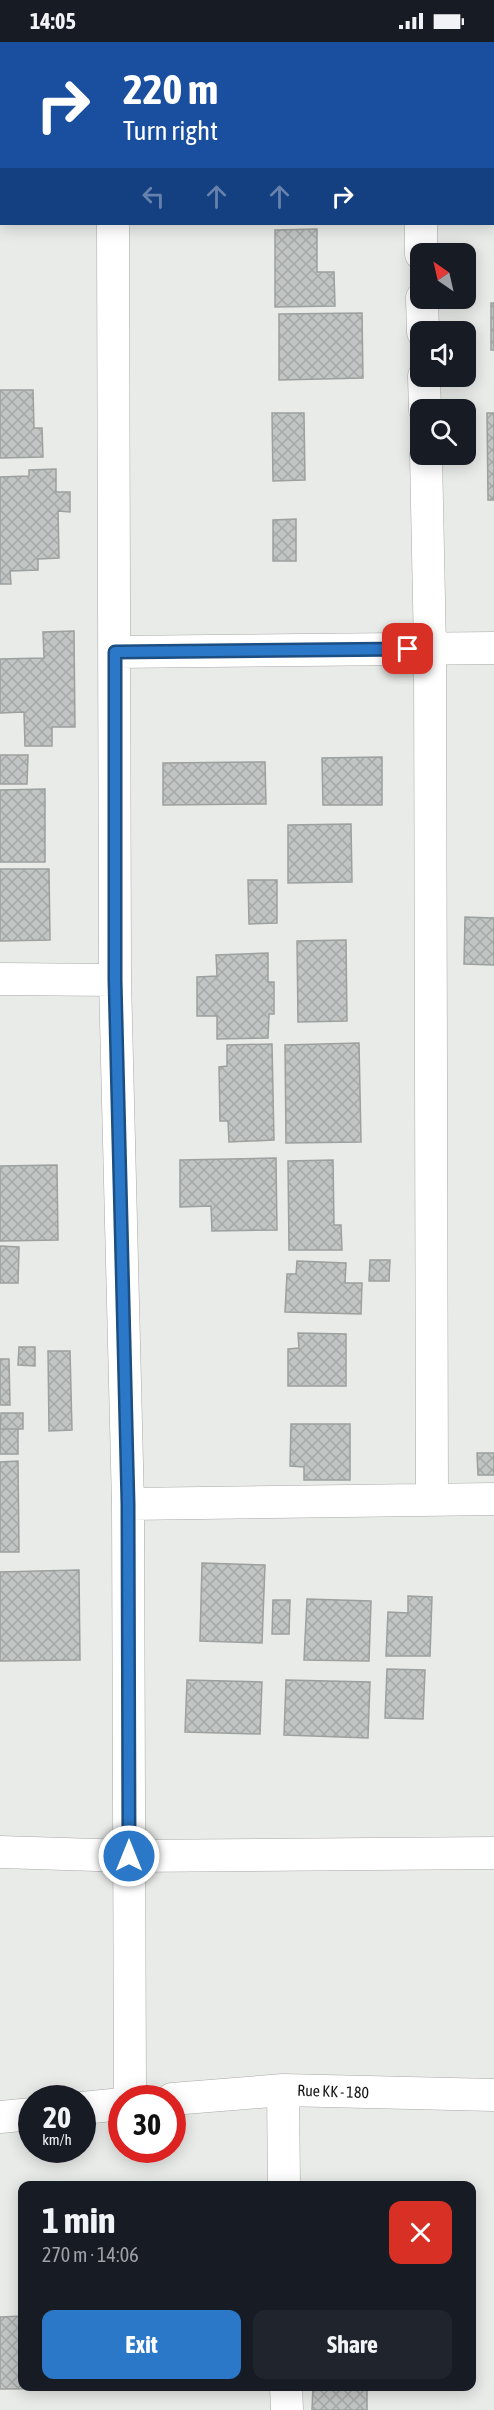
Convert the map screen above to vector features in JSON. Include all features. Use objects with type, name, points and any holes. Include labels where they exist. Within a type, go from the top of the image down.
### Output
[{"type":"street","points":[[113,225],[115,980],[128,1504],[130,2085]]},
{"type":"street","points":[[421,225],[421,243]]},
{"type":"street","points":[[426,465],[430,649],[432,1499]]},
{"type":"street","points":[[115,652],[494,648]]},
{"type":"street","points":[[0,979],[115,980]]},
{"type":"street","points":[[128,1504],[494,1499]]},
{"type":"street","points":[[0,1852],[129,1856],[494,1853]]},
{"type":"street","points":[[283,2090],[284,2181]]},
{"type":"street","name":"Rue KK - 180","points":[[186,2098],[283,2090],[494,2095]]},
{"type":"street","points":[[0,2117],[18,2115]]},
{"type":"street","points":[[286,2391],[287,2410]]},
{"type":"building","points":[[317,229],[317,272],[334,272],[335,306],[275,307],[275,230]]},
{"type":"building","points":[[491,303],[494,303],[494,350],[491,350]]},
{"type":"building","points":[[362,313],[363,378],[279,380],[279,314]]},
{"type":"building","points":[[0,390],[33,390],[34,428],[42,428],[43,457],[0,458]]},
{"type":"building","points":[[272,413],[304,413],[305,480],[273,481]]},
{"type":"building","points":[[487,413],[494,413],[494,500],[488,500]]},
{"type":"building","points":[[56,469],[56,492],[70,492],[70,512],[58,511],[59,558],[38,559],[38,570],[10,571],[11,584],[0,584],[0,477],[29,476],[29,470]]},
{"type":"building","points":[[296,519],[296,561],[273,561],[273,520]]},
{"type":"building","points":[[74,631],[75,727],[52,727],[52,746],[25,746],[24,712],[0,713],[0,659],[44,658],[43,632]]},
{"type":"building","points":[[0,755],[28,755],[27,784],[0,784]]},
{"type":"building","points":[[382,757],[382,805],[323,805],[322,758]]},
{"type":"building","points":[[265,762],[266,804],[163,805],[163,763]]},
{"type":"building","points":[[45,789],[45,862],[0,862],[0,790]]},
{"type":"building","points":[[351,824],[352,882],[288,883],[288,825]]},
{"type":"building","points":[[0,869],[49,869],[50,940],[0,941]]},
{"type":"building","points":[[248,880],[277,880],[277,923],[249,924]]},
{"type":"building","points":[[465,917],[494,918],[494,965],[464,964]]},
{"type":"building","points":[[346,940],[347,1021],[298,1022],[297,941]]},
{"type":"building","points":[[268,953],[268,982],[274,982],[274,1014],[269,1014],[268,1038],[217,1039],[217,1016],[197,1016],[197,977],[217,976],[216,955]]},
{"type":"building","points":[[359,1043],[361,1142],[286,1143],[285,1045]]},
{"type":"building","points":[[272,1044],[274,1140],[229,1142],[228,1121],[220,1121],[219,1067],[227,1066],[227,1045]]},
{"type":"building","points":[[276,1158],[277,1230],[212,1231],[211,1206],[180,1207],[180,1160]]},
{"type":"building","points":[[333,1160],[334,1225],[341,1225],[342,1250],[289,1250],[288,1161]]},
{"type":"building","points":[[57,1165],[58,1240],[0,1241],[0,1166]]},
{"type":"building","points":[[0,1246],[19,1247],[18,1283],[0,1283]]},
{"type":"building","points":[[370,1260],[390,1260],[389,1281],[369,1281]]},
{"type":"building","points":[[297,1261],[346,1263],[345,1283],[362,1283],[361,1314],[285,1312],[287,1274],[296,1274]]},
{"type":"building","points":[[298,1333],[346,1334],[346,1386],[288,1386],[288,1349],[299,1348]]},
{"type":"building","points":[[19,1347],[35,1347],[35,1366],[18,1365]]},
{"type":"building","points":[[48,1351],[70,1351],[72,1430],[49,1431]]},
{"type":"building","points":[[0,1359],[9,1359],[10,1405],[0,1405]]},
{"type":"building","points":[[1,1413],[23,1413],[23,1429],[0,1429]]},
{"type":"building","points":[[291,1424],[350,1424],[350,1480],[304,1480],[304,1467],[290,1466]]},
{"type":"building","points":[[0,1429],[18,1429],[18,1454],[0,1454]]},
{"type":"building","points":[[477,1453],[494,1453],[494,1475],[478,1475]]},
{"type":"building","points":[[18,1461],[19,1552],[0,1552],[0,1462]]},
{"type":"building","points":[[202,1563],[265,1565],[262,1643],[200,1641]]},
{"type":"building","points":[[79,1570],[80,1660],[0,1661],[0,1572]]},
{"type":"building","points":[[408,1596],[432,1597],[430,1656],[386,1656],[388,1612],[408,1613]]},
{"type":"building","points":[[307,1599],[371,1601],[369,1661],[304,1660]]},
{"type":"building","points":[[273,1600],[290,1600],[289,1634],[272,1634]]},
{"type":"building","points":[[387,1669],[425,1670],[423,1719],[385,1718]]},
{"type":"building","points":[[187,1680],[262,1682],[260,1734],[185,1732]]},
{"type":"building","points":[[286,1680],[370,1682],[368,1738],[284,1735]]},
{"type":"building","points":[[18,2316],[18,2389],[0,2389],[0,2317]]},
{"type":"building","points":[[313,2391],[367,2391],[367,2410],[312,2410]]},
{"type":"route","points":[[129,1856],[128,1504],[115,980],[115,652],[408,649]]}]
